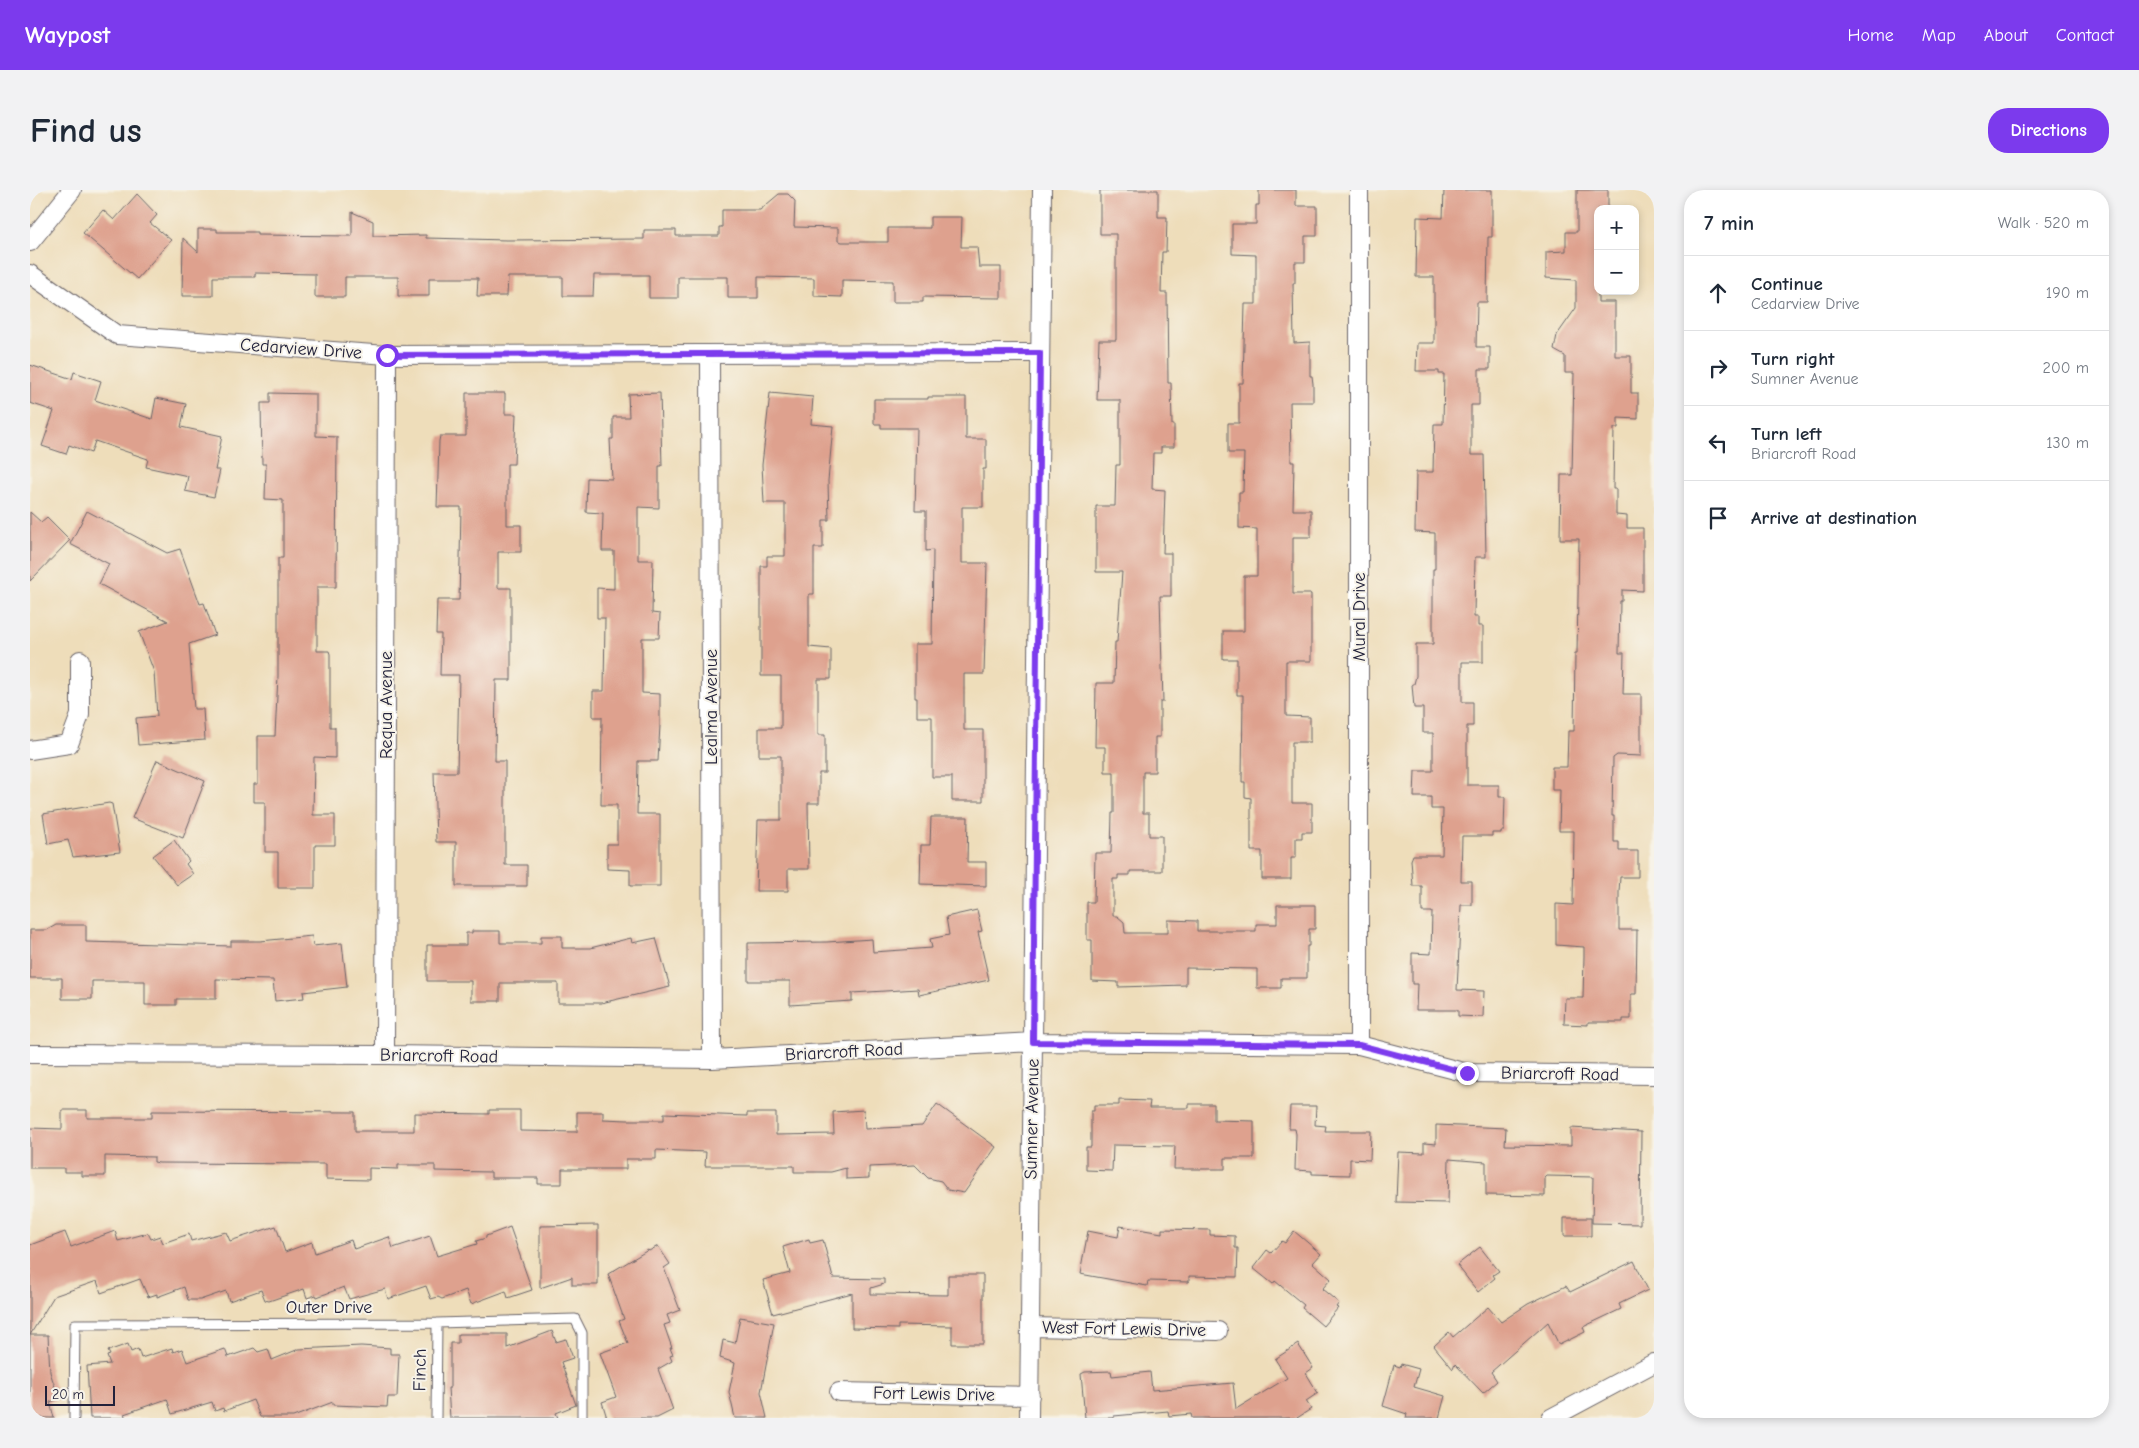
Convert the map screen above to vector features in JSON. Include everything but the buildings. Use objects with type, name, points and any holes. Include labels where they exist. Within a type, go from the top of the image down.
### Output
[{"type":"street","points":[[30,242],[72,190]]},
{"type":"street","name":"Sumner Avenue","points":[[1029,1418],[1042,190]]},
{"type":"street","name":"Mural Drive","points":[[1359,190],[1359,1045]]},
{"type":"street","name":"Cedarview Drive","points":[[30,274],[117,335],[387,355],[1040,353]]},
{"type":"street","name":"Requa Avenue","points":[[385,1055],[387,355]]},
{"type":"street","name":"Lealma Avenue","points":[[710,355],[712,1059]]},
{"type":"street","points":[[30,750],[69,744],[80,715],[80,660]]},
{"type":"street","name":"Briarcroft Road","points":[[30,1054],[385,1055],[712,1059],[1033,1042],[1359,1045],[1467,1073],[1654,1075]]},
{"type":"street","name":"West Fort Lewis Drive","points":[[1030,1327],[1218,1331]]},
{"type":"street","points":[[1551,1418],[1654,1363]]},
{"type":"street","name":"Fort Lewis Drive","points":[[839,1392],[1030,1396]]},
{"type":"lane","name":"Outer Drive","points":[[74,1418],[75,1324],[437,1323],[575,1319],[582,1334],[582,1418]]},
{"type":"lane","name":"Finch","points":[[436,1418],[437,1323]]},
{"type":"route","points":[[387,355],[1040,353],[1033,1042],[1359,1045],[1467,1073]]}]
